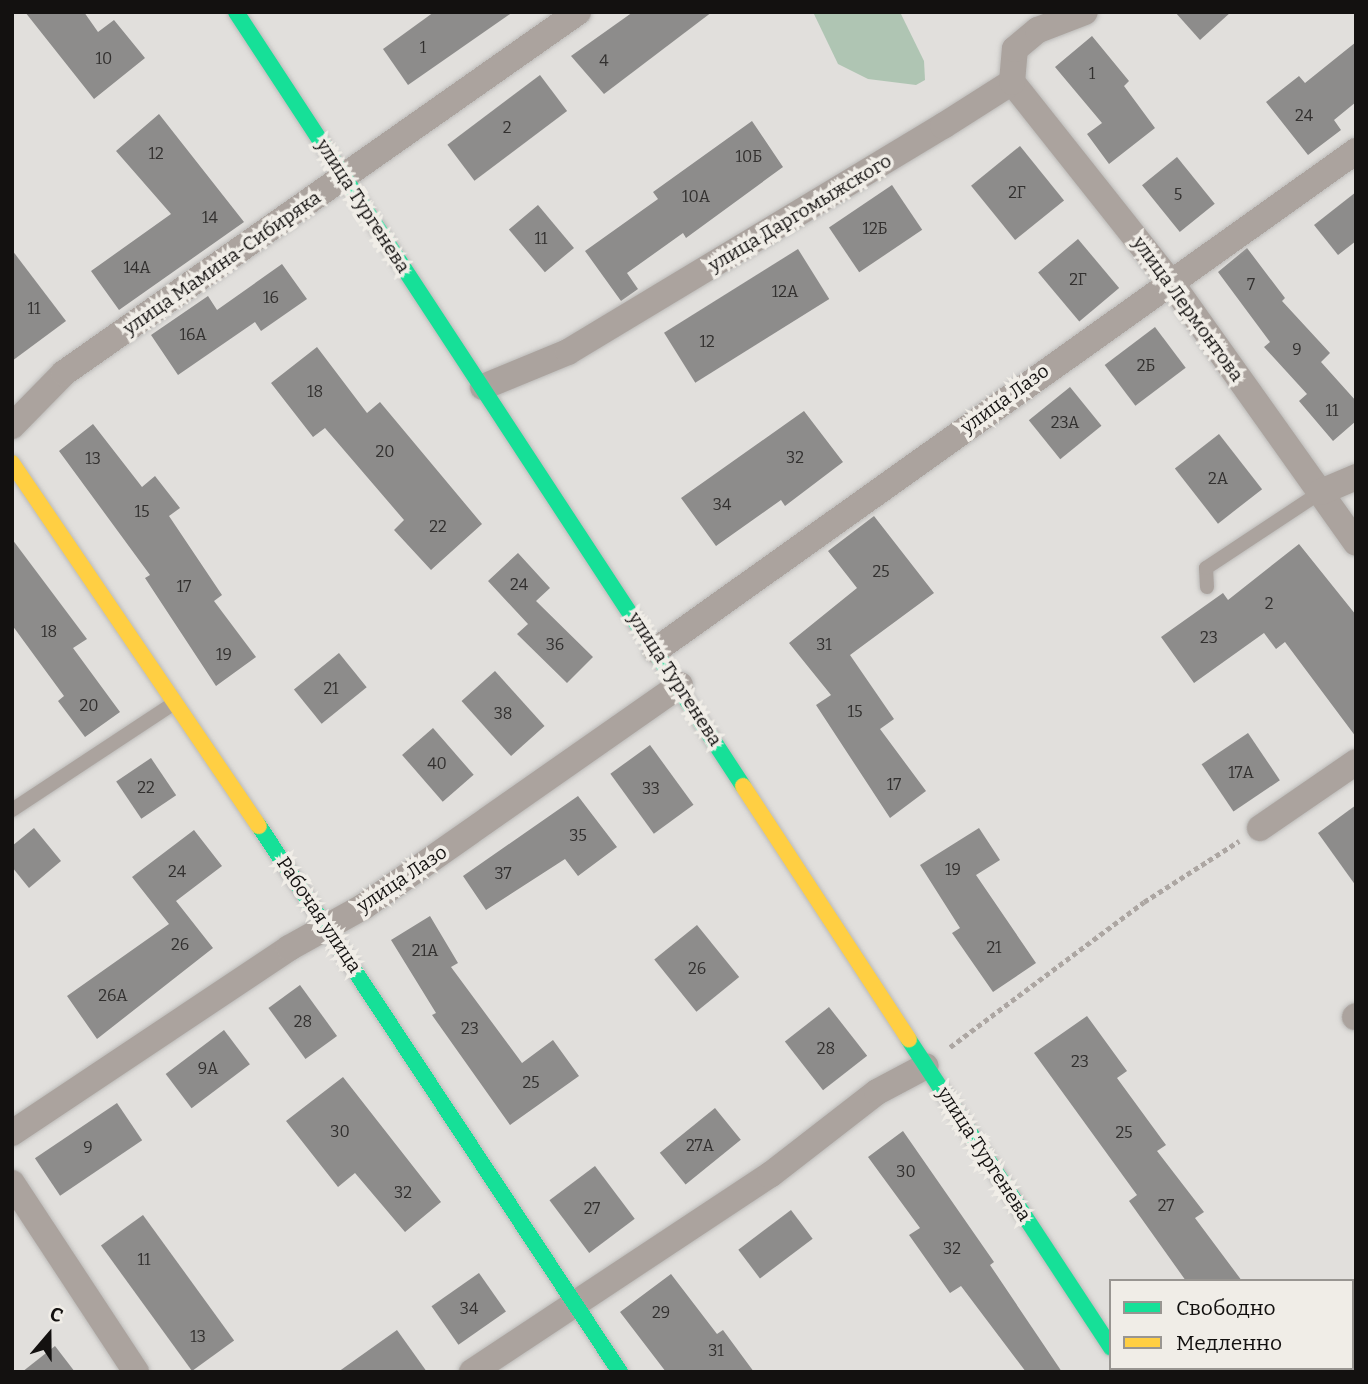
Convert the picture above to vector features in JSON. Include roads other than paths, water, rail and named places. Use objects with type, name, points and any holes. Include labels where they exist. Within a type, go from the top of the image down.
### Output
[{"type":"street","name":"улица Тургенева","points":[[236,12],[680,685],[1109,1345]]},
{"type":"street","name":"улица Мамина-Сибиряка","points":[[12,426],[64,373],[578,12]]},
{"type":"street","points":[[1012,82],[1014,49],[1038,30],[1085,12]]},
{"type":"street","name":"улица Лермонтова","points":[[1012,82],[1170,281],[1356,543]]},
{"type":"street","name":"улица Даргомыжского","points":[[483,387],[568,352],[1012,82]]},
{"type":"street","name":"улица Лазо","points":[[656,650],[1170,281],[1356,151]]},
{"type":"street","name":"Рабочая улица","points":[[15,474],[328,928],[620,1372]]},
{"type":"street","points":[[1321,492],[1356,477]]},
{"type":"street","name":"улица Лазо","points":[[12,1133],[289,948],[328,928],[680,685]]},
{"type":"street","points":[[1260,828],[1356,762]]},
{"type":"street","points":[[472,1372],[770,1175],[877,1092],[926,1066]]},
{"type":"street","points":[[12,1184],[136,1372]]},
{"type":"lane","points":[[1207,587],[1206,569],[1321,492]]},
{"type":"lane","points":[[12,810],[175,703]]}]
